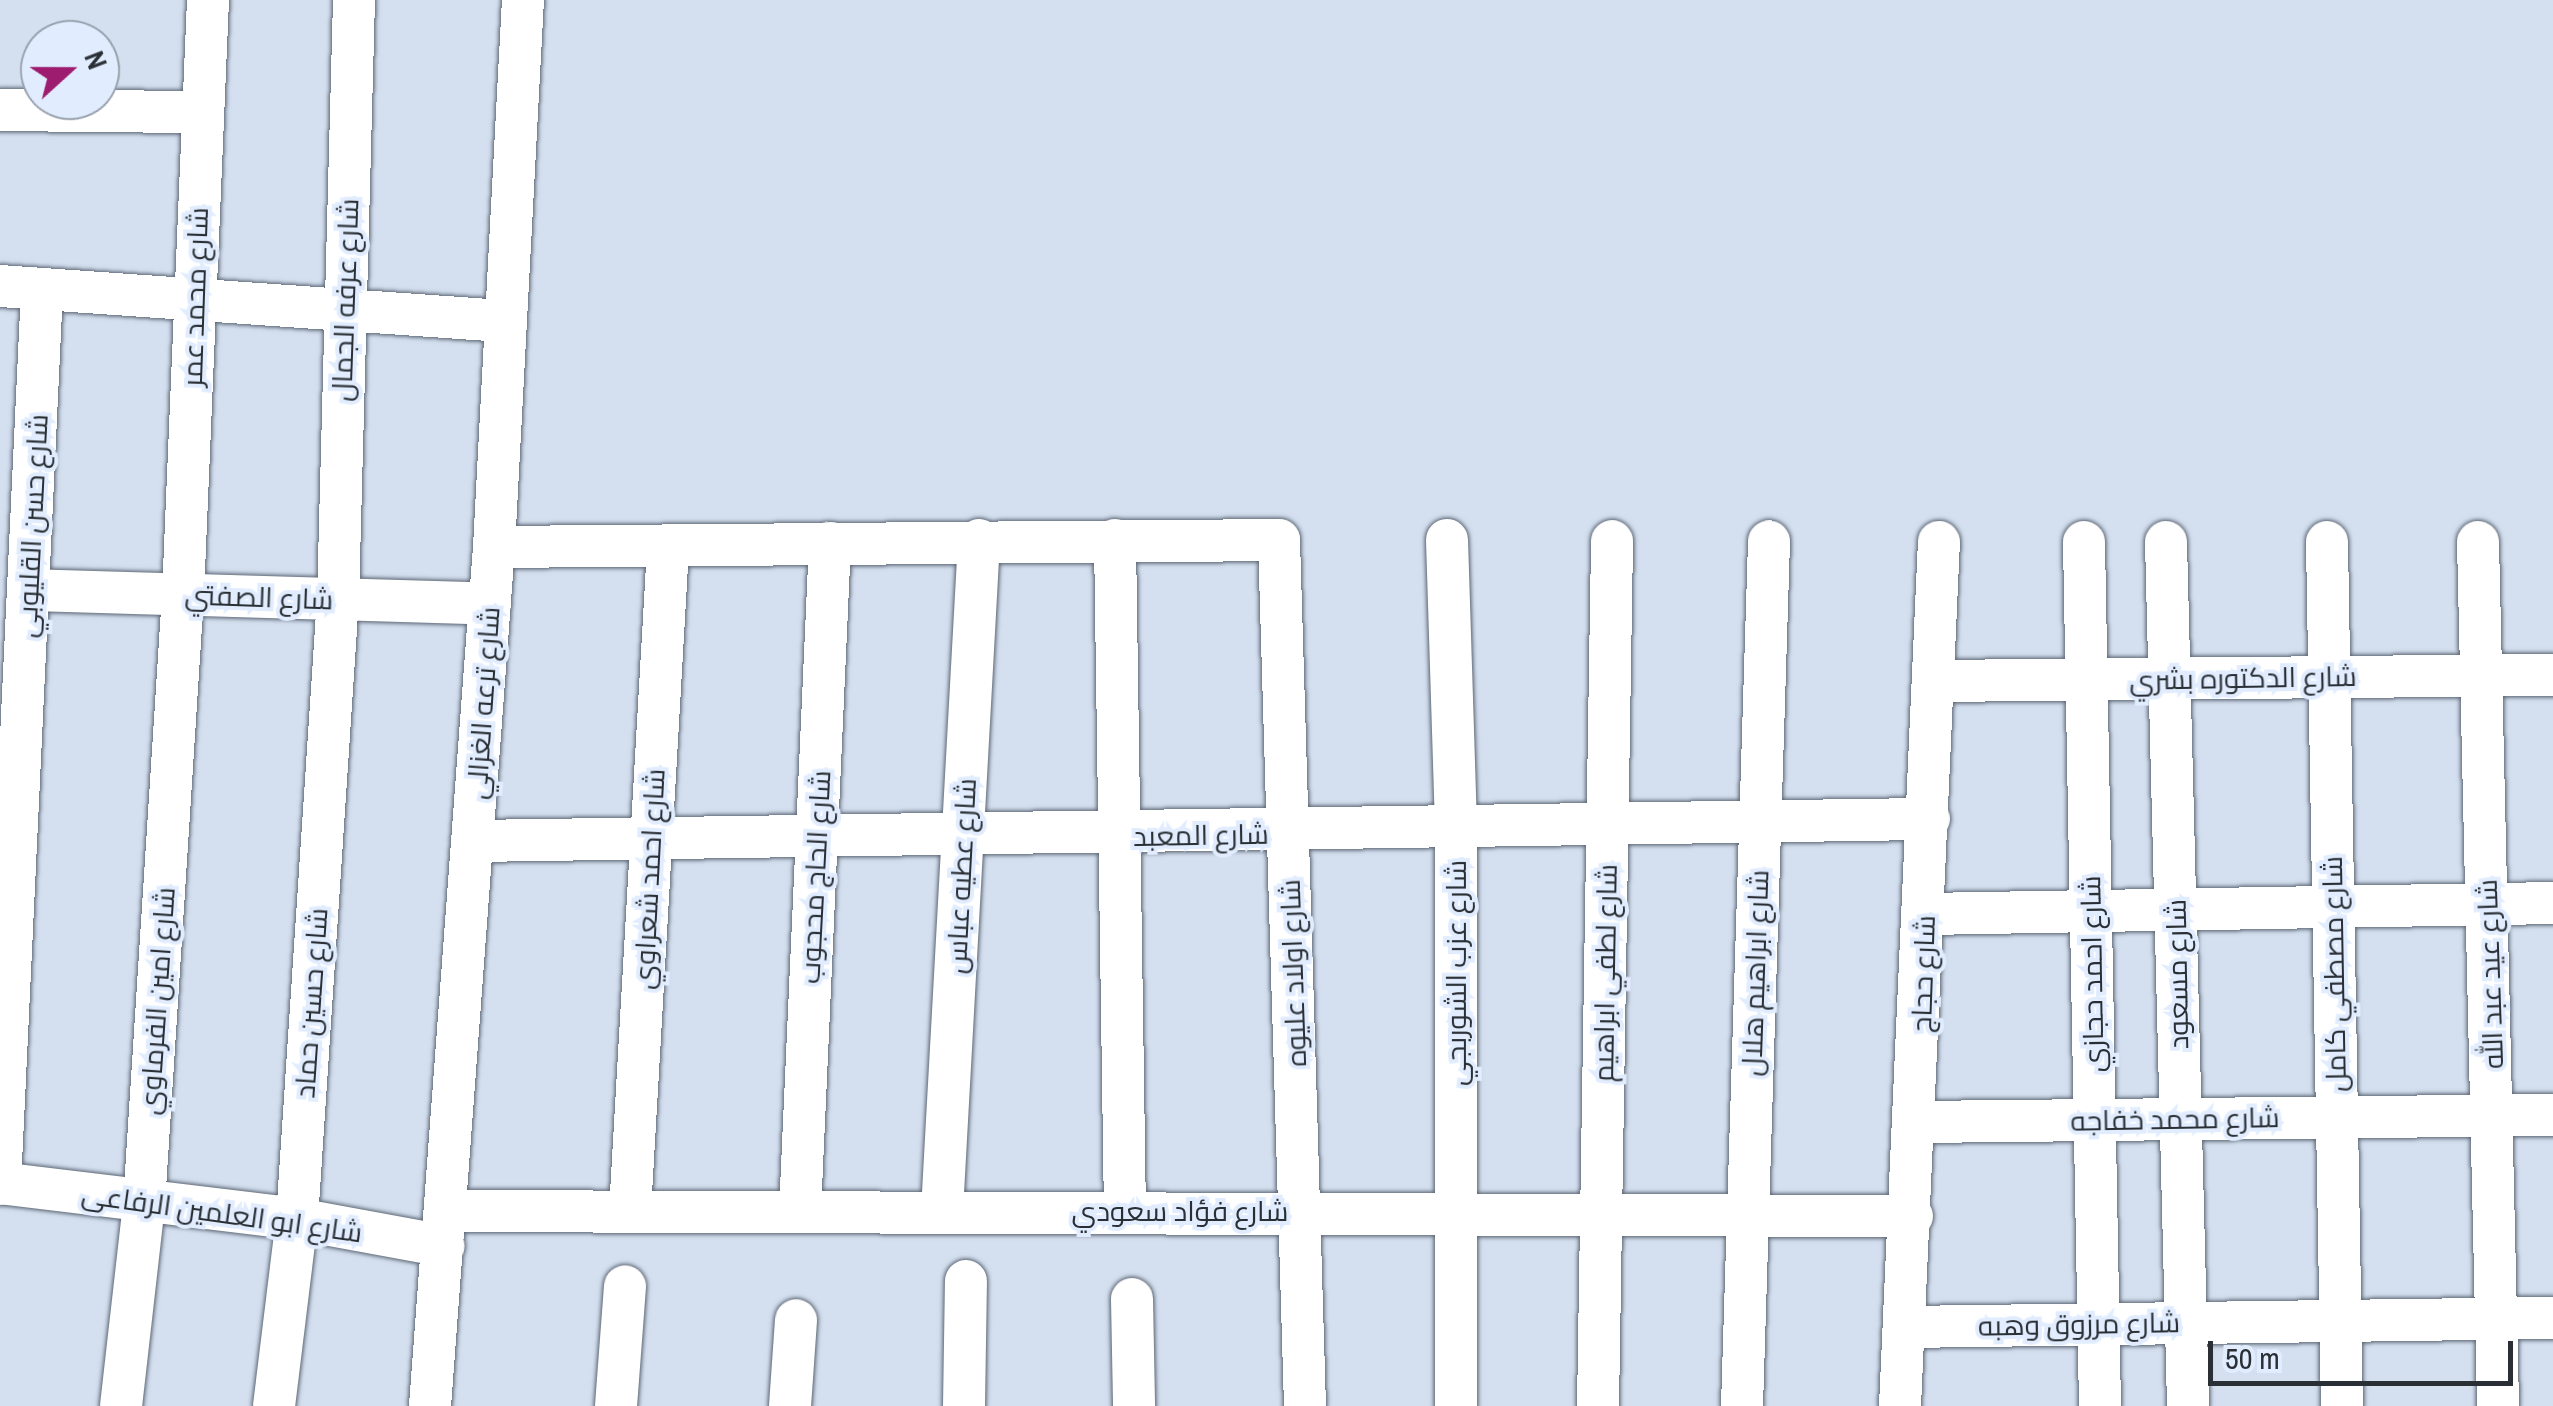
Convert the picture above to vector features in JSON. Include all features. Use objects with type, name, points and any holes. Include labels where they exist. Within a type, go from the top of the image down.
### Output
[{"type":"street","name":"شارع محمد عمر","points":[[182,594],[208,0]]},
{"type":"street","name":"شارع عرفه الجمال","points":[[338,599],[354,0]]},
{"type":"street","name":"شارع ترعه الغزالي","points":[[430,1406],[494,547],[502,321],[523,0]]},
{"type":"street","points":[[0,110],[203,112]]},
{"type":"street","points":[[0,286],[502,321]]},
{"type":"street","name":"شارع حسن القليوبي","points":[[0,1183],[42,289]]},
{"type":"street","name":"شارع عطيه عباس","points":[[942,1211],[979,540]]},
{"type":"street","points":[[494,547],[1115,540],[1125,1211]]},
{"type":"street","name":"شارع اولاد عليوه","points":[[1115,540],[1279,540],[1305,1406]]},
{"type":"street","name":"شارع عزب الشوربجي","points":[[1447,540],[1456,827],[1456,1406]]},
{"type":"street","name":"شارع لطفي ابراهيم","points":[[1598,1406],[1612,541]]},
{"type":"street","name":"شارع ابراهيم هلال","points":[[1742,1406],[1770,541]]},
{"type":"street","name":"شارع حجاج","points":[[1900,1406],[1918,1122],[1938,542]]},
{"type":"street","name":"شارع احمد حجازي","points":[[2084,542],[2100,1406]]},
{"type":"street","name":"شارع مسعود","points":[[2166,542],[2188,1406]]},
{"type":"street","name":"شارع مصطفي كامل","points":[[2327,542],[2342,1406]]},
{"type":"street","name":"شارع عيد عبد الله","points":[[2478,542],[2498,1406]]},
{"type":"street","name":"شارع الحاج محجوب","points":[[800,1211],[830,544]]},
{"type":"street","name":"شارع احمد شعراوي","points":[[630,1211],[668,547]]},
{"type":"street","name":"شارع الصفتي","points":[[29,590],[490,604]]},
{"type":"street","name":"شارع امين الفرماوي","points":[[120,1406],[144,1204],[182,594]]},
{"type":"street","name":"شارع حسين حماد","points":[[274,1406],[297,1220],[338,599]]},
{"type":"street","name":"شارع الدكتوره بشري","points":[[1934,681],[2553,675]]},
{"type":"street","name":"شارع المعبد","points":[[474,841],[816,841],[1929,820]]},
{"type":"street","points":[[1926,914],[2553,903]]},
{"type":"street","name":"شارع محمد خفاجه","points":[[1918,1122],[2553,1115]]},
{"type":"street","name":"شارع ابو العلمين الرفاعى","points":[[0,1183],[144,1204],[297,1220],[446,1229]]},
{"type":"street","name":"شارع فؤاد سعودي","points":[[446,1229],[630,1211],[1601,1211],[1912,1216]]},
{"type":"street","points":[[964,1406],[966,1281]]},
{"type":"street","points":[[616,1406],[625,1286]]},
{"type":"street","points":[[1132,1299],[1134,1406]]},
{"type":"street","name":"شارع مرزوق وهبه","points":[[1905,1326],[2553,1318]]},
{"type":"street","points":[[790,1406],[796,1320]]}]
